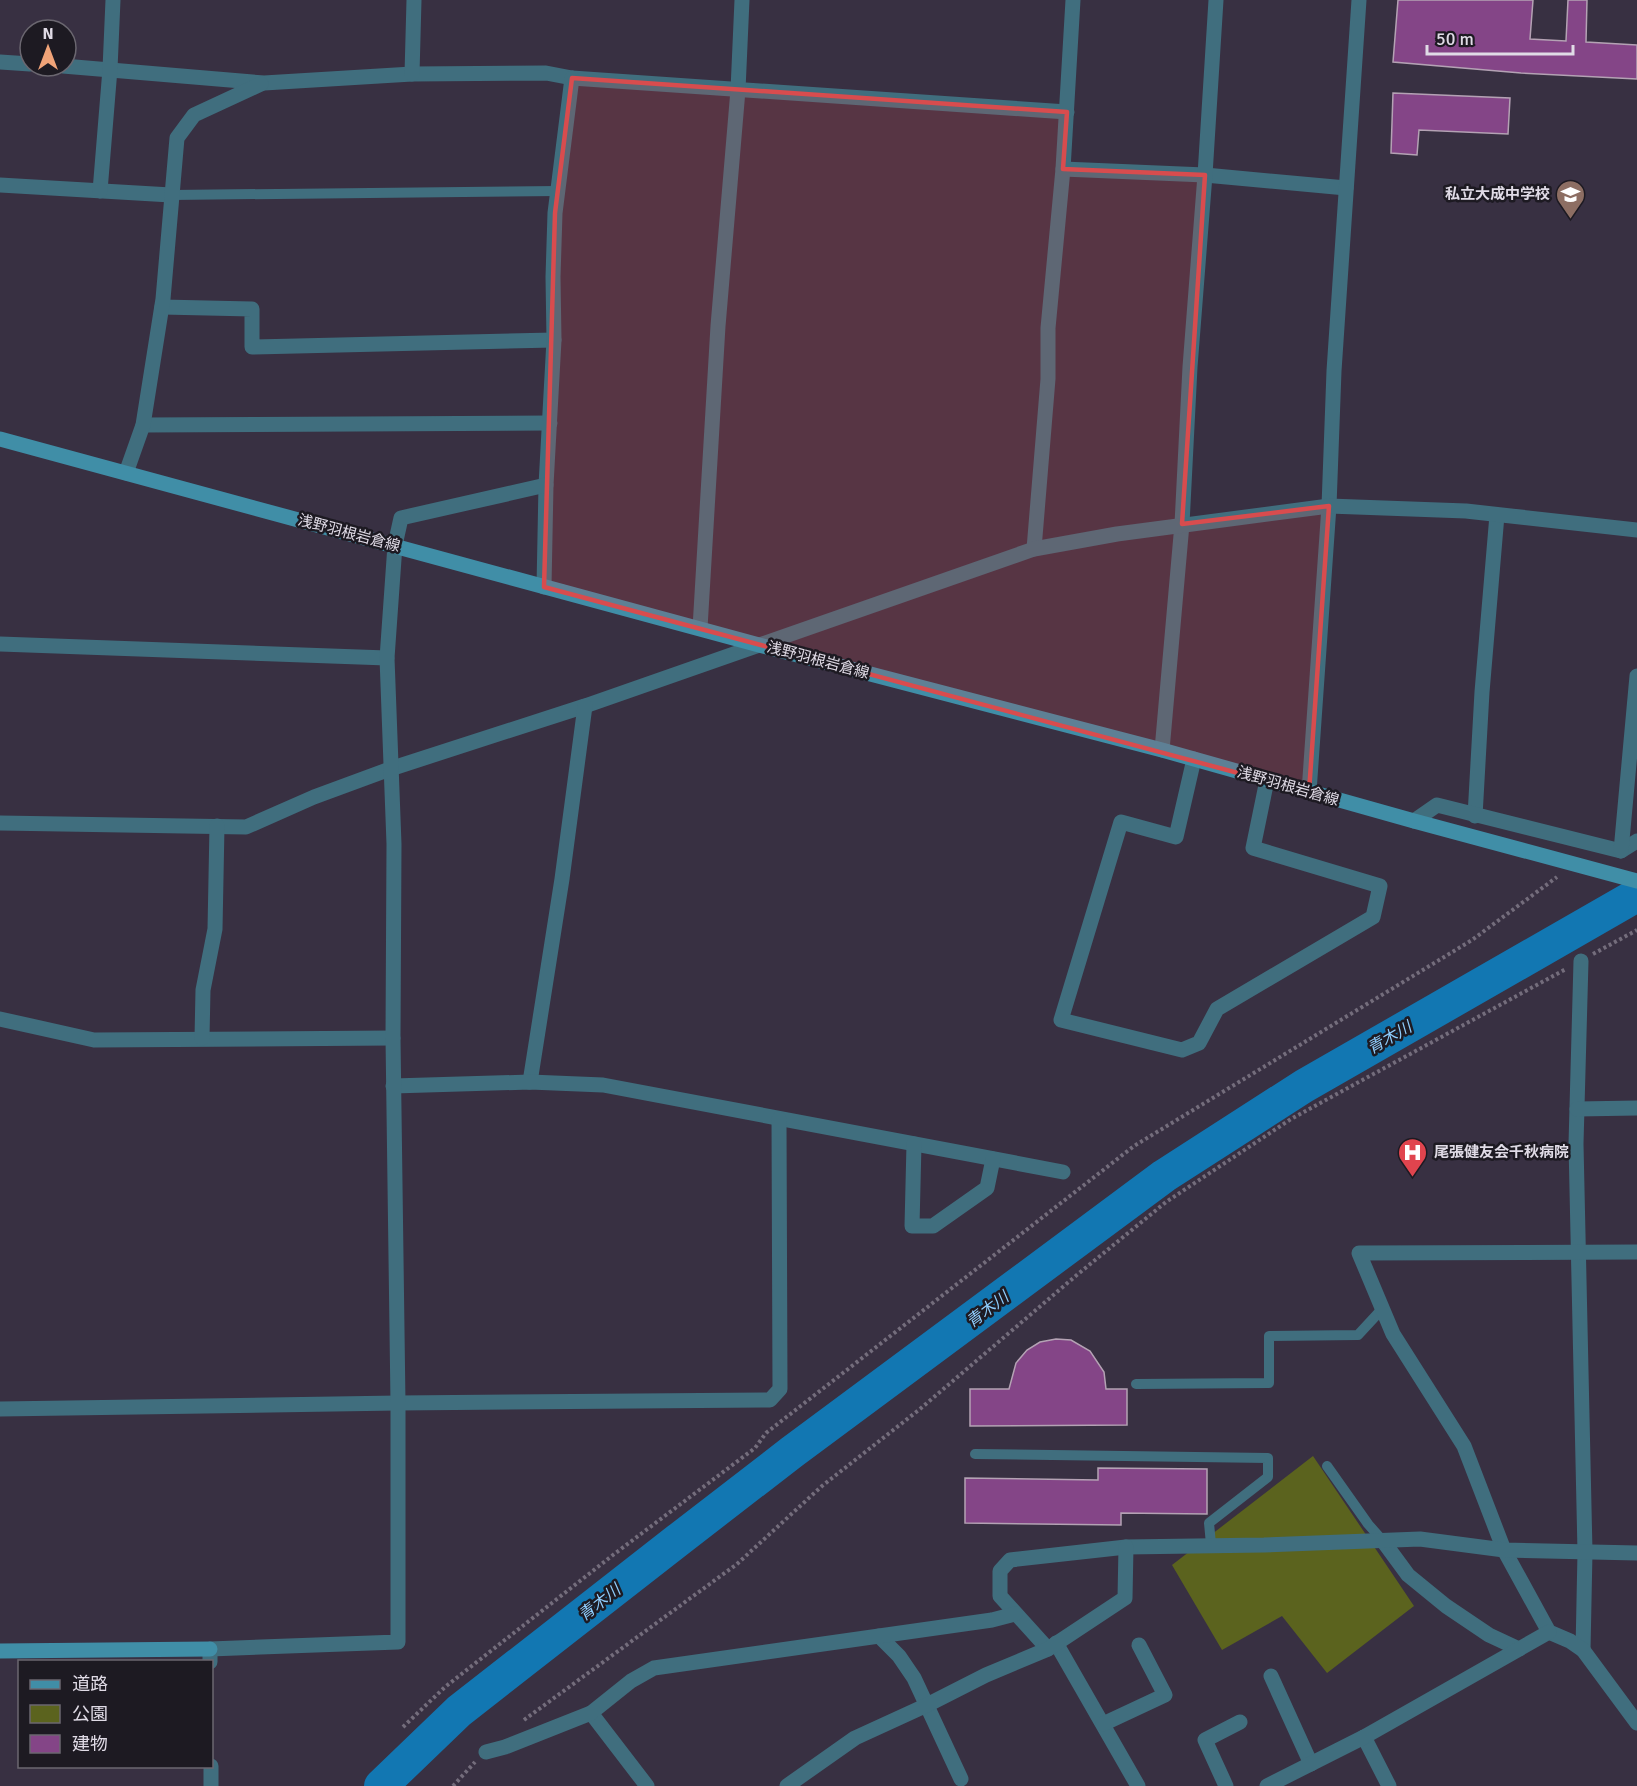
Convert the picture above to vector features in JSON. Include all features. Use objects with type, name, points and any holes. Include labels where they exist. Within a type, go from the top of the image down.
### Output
[{"type":"main road","name":"浅野羽根岩倉線","points":[[0,439],[759,645],[1162,750],[1637,881]]},
{"type":"main road","points":[[0,1651],[210,1655]]},
{"type":"street","points":[[100,191],[113,0]]},
{"type":"street","points":[[412,74],[414,0]]},
{"type":"street","points":[[700,628],[718,326],[738,90],[742,0]]},
{"type":"street","points":[[1034,549],[1048,379],[1048,328],[1063,169],[1073,0]]},
{"type":"street","points":[[1162,750],[1182,524],[1190,367],[1216,0]]},
{"type":"street","points":[[1309,792],[1329,506],[1334,371],[1359,0]]},
{"type":"street","points":[[0,62],[18,63]]},
{"type":"street","points":[[78,67],[264,83],[412,74],[546,73],[572,78],[1067,112]]},
{"type":"street","points":[[544,586],[546,485],[554,340],[553,277],[558,191],[572,78]]},
{"type":"street","points":[[126,473],[143,425],[162,307],[177,138],[194,115],[264,83]]},
{"type":"street","points":[[1063,169],[1205,175],[1346,188]]},
{"type":"street","points":[[0,185],[171,195]]},
{"type":"street","points":[[162,307],[252,309],[252,347],[554,340]]},
{"type":"street","points":[[143,425],[550,423]]},
{"type":"street","points":[[210,1655],[398,1642],[398,1403],[393,1086],[394,844],[387,658],[395,545],[401,518],[546,485]]},
{"type":"street","points":[[0,823],[246,827],[314,797],[390,769],[585,706],[1034,549],[1182,524],[1329,506],[1466,511],[1637,530]]},
{"type":"street","points":[[1475,816],[1482,692],[1497,515]]},
{"type":"street","points":[[0,644],[387,658]]},
{"type":"street","points":[[1621,851],[1637,676]]},
{"type":"street","points":[[530,1082],[562,879],[585,706]]},
{"type":"street","points":[[1194,759],[1176,837],[1121,822],[1061,1020],[1182,1050],[1199,1043],[1217,1009],[1373,917],[1380,886],[1252,848],[1267,780]]},
{"type":"street","points":[[1414,821],[1437,806],[1621,851],[1637,841]]},
{"type":"street","points":[[202,1038],[203,990],[215,929],[217,826]]},
{"type":"street","points":[[1581,961],[1577,1110],[1585,1552],[1583,1650]]},
{"type":"street","points":[[0,1020],[94,1041],[202,1038],[393,1038]]},
{"type":"street","points":[[393,1086],[530,1082],[603,1085],[1063,1172]]},
{"type":"street","points":[[1577,1110],[1637,1108]]},
{"type":"street","points":[[0,1409],[770,1400],[780,1389],[779,1119]]},
{"type":"street","points":[[914,1144],[912,1226],[933,1226],[987,1188],[993,1159]]},
{"type":"street","points":[[1637,1252],[1359,1253],[1394,1334],[1464,1446],[1504,1550],[1549,1632],[1570,1641],[1583,1650],[1637,1724]]},
{"type":"street","points":[[1138,1786],[1103,1724],[1052,1646],[1016,1614],[1000,1596],[1000,1571],[1010,1560],[1126,1547],[1420,1539],[1504,1550],[1637,1553]]},
{"type":"street","points":[[1383,1541],[1408,1575],[1446,1606],[1489,1635],[1519,1648]]},
{"type":"street","points":[[787,1786],[855,1737],[1052,1646],[1125,1598],[1126,1547]]},
{"type":"street","points":[[486,1752],[505,1747],[591,1713],[631,1681],[654,1668],[992,1620],[1016,1614]]},
{"type":"street","points":[[1267,1786],[1364,1737],[1549,1632]]},
{"type":"street","points":[[879,1636],[904,1663],[914,1678],[961,1779]]},
{"type":"street","points":[[1103,1724],[1165,1695],[1139,1645]]},
{"type":"street","points":[[1271,1676],[1311,1764]]},
{"type":"street","points":[[591,1713],[647,1786]]},
{"type":"street","points":[[1226,1786],[1205,1740],[1240,1722]]},
{"type":"street","points":[[1364,1737],[1389,1786]]},
{"type":"street","points":[[211,1768],[211,1786]]},
{"type":"lane","points":[[171,195],[558,191]]},
{"type":"lane","points":[[1136,1384],[1269,1383],[1269,1336],[1358,1335],[1383,1308]]},
{"type":"lane","points":[[975,1454],[1268,1458],[1268,1477],[1209,1523],[1211,1544]]},
{"type":"lane","points":[[1327,1466],[1368,1524],[1383,1541]]},
{"type":"path","points":[[404,1727],[445,1687],[754,1448],[766,1433],[1134,1146],[1472,940],[1575,864]]},
{"type":"path","points":[[516,1726],[737,1564],[822,1486],[920,1409],[1166,1202],[1291,1119],[1637,930]]},
{"type":"path","points":[[453,1786],[486,1752]]},
{"type":"highlighted area","points":[[572,78],[1067,112],[1063,169],[1205,175],[1182,524],[1329,506],[1309,792],[544,587],[555,213]]},
{"type":"green space","points":[[1313,1456],[1414,1606],[1327,1673],[1282,1616],[1222,1650],[1172,1565]]},
{"type":"building","points":[[1398,0],[1533,0],[1530,39],[1566,41],[1568,0],[1587,0],[1586,42],[1637,45],[1637,79],[1521,73],[1393,62]]},
{"type":"building","points":[[1393,93],[1510,98],[1508,134],[1419,130],[1417,155],[1391,153]]},
{"type":"building","points":[[1056,1339],[1071,1340],[1090,1351],[1104,1372],[1106,1389],[1127,1389],[1127,1425],[970,1426],[970,1389],[1009,1389],[1016,1363],[1027,1350],[1040,1342]]},
{"type":"building","points":[[1098,1468],[1207,1469],[1207,1514],[1121,1513],[1121,1525],[965,1523],[965,1478],[1098,1480]]},
{"type":"waterway","name":"青木川","points":[[381,1786],[459,1711],[678,1540],[792,1452],[1164,1176],[1304,1086],[1637,895]]},
{"type":"place","name":"私立大成中学校","points":[[1571,220]]},
{"type":"place","name":"尾張健友会千秋病院","points":[[1413,1178]]}]
